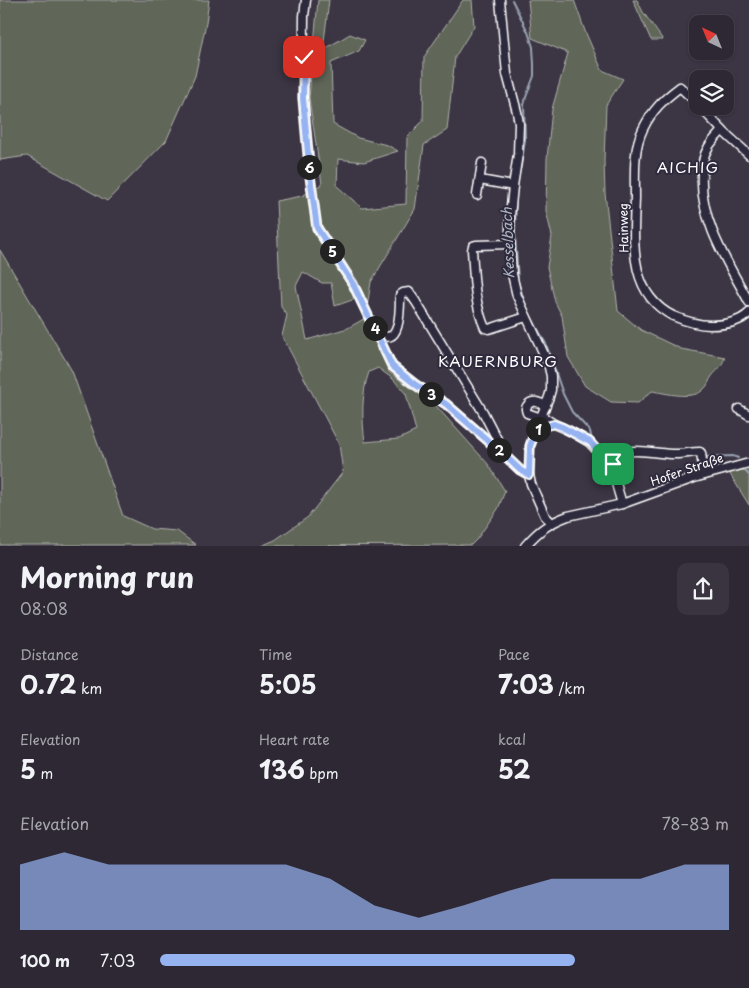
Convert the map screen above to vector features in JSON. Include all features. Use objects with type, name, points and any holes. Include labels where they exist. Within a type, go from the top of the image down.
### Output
[{"type":"street","points":[[306,0],[304,16],[303,98],[317,228],[353,284],[392,366],[416,385],[446,404],[520,470],[529,475]]},
{"type":"street","points":[[500,0],[507,74],[518,112],[519,124],[518,154],[510,216],[512,274],[517,296],[548,363],[552,376],[551,390],[546,406],[530,446],[529,475],[545,516],[552,523]]},
{"type":"street","name":"Hainweg","points":[[689,96],[680,87],[665,98],[646,123],[639,139],[635,162],[634,243],[638,273],[655,303],[667,312],[685,321],[702,325],[724,324],[743,318],[749,313]]},
{"type":"street","name":"Hainweg","points":[[708,115],[749,155]]},
{"type":"street","points":[[722,130],[708,148],[702,163],[701,183],[706,211],[717,241],[749,302]]},
{"type":"street","points":[[477,196],[482,164]]},
{"type":"street","points":[[480,180],[513,186]]},
{"type":"street","points":[[510,244],[474,246],[472,254],[476,299],[485,328],[492,329],[526,317]]},
{"type":"street","points":[[377,332],[387,337],[391,336],[396,330],[399,322],[400,295],[409,292],[483,412],[498,441],[500,451]]},
{"type":"street","points":[[546,406],[532,402],[526,410],[527,413],[542,417],[590,442],[607,461],[614,461]]},
{"type":"street","points":[[749,406],[739,409],[749,415]]},
{"type":"street","points":[[536,429],[554,424]]},
{"type":"street","points":[[622,504],[614,461],[619,454],[633,451],[677,454],[700,452],[704,474]]},
{"type":"street","name":"Hofer Straße","points":[[525,546],[546,526],[568,516],[622,504],[704,474],[749,463]]},
{"type":"green space","points":[[0,0],[209,0],[195,76],[166,141],[107,201],[27,156],[0,160]]},
{"type":"green space","points":[[318,0],[329,0],[323,50],[350,34],[365,40],[359,51],[331,63],[333,124],[358,138],[387,145],[398,151],[364,162],[338,159],[337,186],[362,208],[406,204],[407,137],[423,121],[424,57],[463,0],[472,0],[474,26],[455,57],[447,130],[424,145],[415,209],[371,282],[367,307],[389,372],[437,407],[488,464],[505,491],[498,509],[471,545],[261,546],[275,540],[308,517],[343,472],[339,444],[282,336],[287,315],[281,307],[276,201],[302,196],[322,184],[309,98]],"holes":[[[303,272],[322,283],[331,283],[335,306],[358,298],[367,317],[348,328],[307,340],[296,286]],[[378,368],[393,379],[406,394],[416,431],[399,439],[365,442],[363,398],[366,380],[369,372]]]},
{"type":"green space","points":[[528,0],[574,0],[602,70],[623,79],[606,105],[604,161],[605,193],[618,311],[641,330],[681,349],[725,357],[707,386],[699,393],[679,395],[652,391],[638,403],[611,402],[585,386],[568,357],[562,316],[555,302],[547,267],[552,236],[546,211],[547,159],[552,109],[568,53],[532,38]]},
{"type":"green space","points":[[633,0],[637,0],[643,12],[663,40],[651,40]]},
{"type":"green space","points":[[0,250],[72,371],[123,516],[152,529],[177,531],[196,545],[0,545]]},
{"type":"green space","points":[[749,467],[749,505],[728,471]]},
{"type":"waterway","name":"Kesselbach","points":[[512,0],[528,32],[533,47],[534,64],[534,76],[524,105],[525,140],[517,182]]},
{"type":"waterway","name":"Kesselbach","points":[[516,197],[515,233],[518,281],[527,309],[546,344],[563,394],[572,412],[590,431],[592,441]]},
{"type":"waterway","name":"Kesselbach","points":[[604,453],[612,459]]},
{"type":"waterway","name":"Kesselbach","points":[[619,459],[634,455]]},
{"type":"waterway","name":"Kesselbach","points":[[639,455],[666,457]]},
{"type":"waterway","name":"Kesselbach","points":[[703,457],[733,456],[738,458]]},
{"type":"waterway","name":"Kesselbach","points":[[683,457],[699,457]]},
{"type":"waterway","name":"Kesselbach","points":[[744,470],[749,475]]},
{"type":"district","name":"AICHIG","points":[[688,168]]},
{"type":"district","name":"KAUERNBURG","points":[[498,362]]},
{"type":"route","points":[[304,57],[303,98],[317,228],[353,284],[392,366],[416,385],[446,404],[520,470],[529,475],[530,446],[536,429],[554,424],[590,442],[607,461],[613,464]]}]
